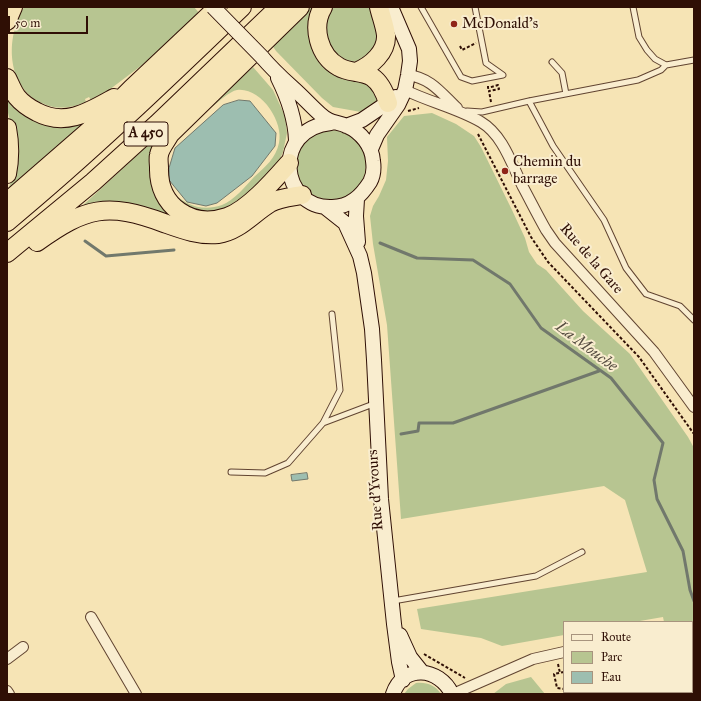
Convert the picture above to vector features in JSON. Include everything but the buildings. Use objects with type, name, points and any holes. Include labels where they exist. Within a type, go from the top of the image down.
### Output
[{"type":"highway","points":[[7,21],[13,7]]},
{"type":"highway","points":[[7,202],[92,129],[218,7]]},
{"type":"highway","name":"A 450","points":[[7,222],[55,182],[133,111],[242,7]]},
{"type":"highway","name":"A 450","points":[[7,253],[99,177],[157,124],[279,7]]},
{"type":"highway","points":[[290,164],[244,208],[229,216],[214,220],[201,220],[188,217],[178,210],[168,200],[161,189],[158,177],[159,155],[170,134],[300,7]]},
{"type":"highway","points":[[323,7],[318,22],[318,33],[319,43],[324,52],[338,67],[373,78],[385,93],[389,110]]},
{"type":"highway","points":[[356,72],[363,69],[378,57],[384,47],[386,36],[379,7]]},
{"type":"highway","points":[[7,78],[17,96],[29,108],[45,116],[58,119],[76,116],[92,111],[131,90]]},
{"type":"highway","points":[[7,128],[9,140],[9,162],[7,174]]},
{"type":"highway","points":[[7,264],[52,232],[74,219],[88,213],[102,210],[128,212],[145,216],[195,233],[218,234],[229,231],[240,225],[271,202],[302,195]]},
{"type":"main road","points":[[213,7],[262,57],[276,74],[331,123]]},
{"type":"main road","points":[[371,149],[389,110],[405,90],[410,61],[409,49],[391,7]]},
{"type":"main road","points":[[276,74],[286,95],[295,120],[296,140]]},
{"type":"main road","points":[[346,126],[389,110]]},
{"type":"main road","points":[[331,123],[346,126],[356,131],[364,138],[371,149],[374,170],[372,179],[357,199],[348,204],[326,208],[317,206],[302,195],[294,185],[290,176],[291,151],[296,140],[304,132],[322,124],[331,123]]},
{"type":"main road","points":[[357,199],[356,216],[360,256]]},
{"type":"main road","points":[[326,208],[345,223],[360,256]]},
{"type":"main road","name":"Rue d'Yvours","points":[[360,256],[372,329],[381,499],[394,624],[403,680]]},
{"type":"main road","points":[[394,624],[410,657],[422,672]]},
{"type":"main road","points":[[394,694],[398,685],[403,680],[412,674],[422,672],[430,673],[444,681],[452,694]]},
{"type":"street","name":"Rue de la Gare","points":[[408,75],[415,76],[432,83],[460,111]]},
{"type":"street","name":"Rue de la Gare","points":[[405,90],[420,98],[460,111],[480,121],[495,134],[504,147],[554,243],[654,352],[694,407]]},
{"type":"street","points":[[91,617],[136,694]]},
{"type":"street","points":[[7,659],[22,648]]},
{"type":"street","points":[[452,694],[532,659],[563,652]]},
{"type":"lane","points":[[421,7],[461,77],[472,81],[503,75],[486,63],[475,7]]},
{"type":"lane","points":[[634,7],[639,37],[655,59],[666,65]]},
{"type":"lane","points":[[460,111],[482,112],[638,80],[661,70],[666,65],[694,60]]},
{"type":"lane","points":[[552,62],[562,73],[566,94]]},
{"type":"lane","points":[[530,101],[552,146],[604,220],[626,268],[646,294],[680,306],[694,320]]},
{"type":"lane","points":[[231,472],[265,473],[288,463],[323,423],[340,390],[332,314]]},
{"type":"lane","points":[[323,423],[377,402]]},
{"type":"lane","points":[[392,602],[536,576],[582,552]]},
{"type":"path","points":[[460,46],[462,50],[478,42]]},
{"type":"path","points":[[423,654],[464,677],[468,687]]},
{"type":"path","points":[[563,672],[554,674],[557,688],[563,689]]},
{"type":"green space","points":[[24,7],[194,7],[200,14],[162,50],[101,96],[99,95],[91,100],[89,97],[85,99],[86,102],[76,106],[60,108],[49,106],[31,97],[22,87],[16,75],[12,47],[18,19]]},
{"type":"green space","points":[[311,7],[317,7],[311,31],[363,79],[383,101],[361,112],[333,107],[322,98],[276,51],[272,45]]},
{"type":"green space","points":[[331,7],[371,7],[376,27],[377,40],[375,46],[362,59],[350,62],[344,61],[337,56],[331,48],[327,39],[325,28],[326,19]]},
{"type":"green space","points":[[253,67],[273,90],[285,116],[287,133],[283,152],[276,168],[230,208],[201,213],[179,202],[172,192],[177,197],[195,206],[208,208],[222,205],[235,197],[266,166],[273,158],[278,148],[280,135],[274,116],[262,100],[254,94],[237,90],[231,92],[212,107],[215,100]]},
{"type":"green space","points":[[7,98],[91,119],[8,190],[15,171],[13,132],[7,109]]},
{"type":"green space","points":[[432,113],[456,124],[474,136],[481,147],[512,210],[525,238],[529,252],[537,264],[546,270],[583,311],[630,354],[688,437],[694,448],[694,694],[682,693],[693,693],[693,621],[664,621],[663,617],[640,621],[563,621],[563,635],[502,646],[481,638],[421,629],[417,609],[647,572],[625,500],[604,486],[401,519],[387,325],[373,244],[370,216],[373,206],[386,180],[388,161],[387,137],[404,116]]},
{"type":"green space","points":[[331,130],[344,133],[356,140],[363,152],[366,165],[363,178],[356,190],[344,197],[331,200],[318,197],[306,190],[299,178],[296,165],[299,152],[306,140],[318,133]]},
{"type":"green space","points":[[162,132],[151,154],[149,172],[152,188],[161,203],[187,224],[79,209]]},
{"type":"green space","points":[[531,677],[545,694],[493,694],[506,684]]},
{"type":"green space","points":[[416,683],[430,685],[436,688],[441,694],[404,694]]},
{"type":"water","points":[[239,100],[250,101],[276,133],[275,146],[252,176],[217,203],[206,206],[187,202],[169,180],[169,168],[175,148],[223,105]]},
{"type":"water","points":[[307,473],[308,479],[292,481],[291,475]]},
{"type":"waterway","name":"La Mouche","points":[[85,241],[106,256],[174,250]]},
{"type":"waterway","name":"La Mouche","points":[[380,243],[417,258],[473,260],[510,284],[541,328],[611,378],[663,443],[654,480],[657,499],[683,551],[690,590],[694,601]]},
{"type":"waterway","points":[[401,434],[418,431],[419,423],[453,423],[599,371]]},
{"type":"place","name":"McDonald's","points":[[454,24]]},
{"type":"place","name":"Chemin du barrage","points":[[505,171]]}]
